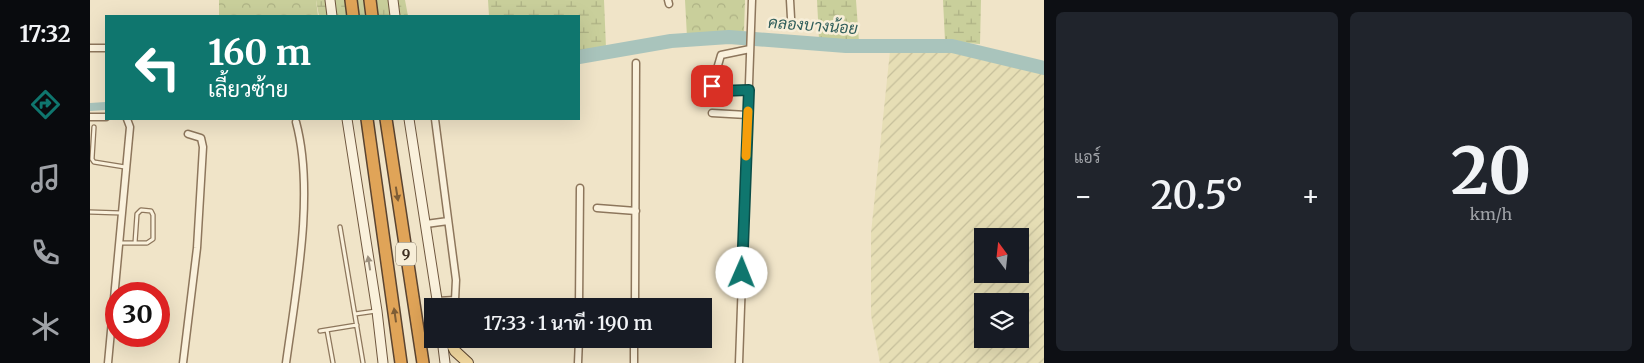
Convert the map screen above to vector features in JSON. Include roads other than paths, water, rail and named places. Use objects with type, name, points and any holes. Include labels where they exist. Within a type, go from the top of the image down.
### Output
[{"type":"highway","points":[[351,0],[353,15]]},
{"type":"highway","points":[[370,0],[372,15]]},
{"type":"highway","name":"9","points":[[367,120],[401,363]]},
{"type":"highway","name":"9","points":[[386,120],[423,363]]},
{"type":"main road","points":[[330,0],[332,15]]},
{"type":"main road","points":[[393,0],[395,15]]},
{"type":"main road","points":[[347,120],[377,311],[382,363]]},
{"type":"main road","points":[[410,120],[437,298]]},
{"type":"main road","points":[[443,348],[445,363]]},
{"type":"main road","points":[[454,348],[468,363]]},
{"type":"street","points":[[739,363],[752,0]]},
{"type":"street","points":[[790,0],[791,18]]},
{"type":"street","points":[[90,48],[105,48]]},
{"type":"street","points":[[749,90],[719,91],[712,86],[721,55],[750,49]]},
{"type":"street","points":[[635,298],[636,63]]},
{"type":"street","points":[[712,113],[747,115]]},
{"type":"street","points":[[90,116],[105,117]]},
{"type":"street","points":[[108,363],[130,127],[127,120]]},
{"type":"street","points":[[434,120],[456,280],[455,298]]},
{"type":"street","points":[[286,363],[297,279],[305,188],[302,150],[296,122]]},
{"type":"street","points":[[183,363],[197,248],[203,147],[201,138],[188,134]]},
{"type":"street","points":[[579,298],[580,188]]},
{"type":"street","points":[[597,208],[636,211]]},
{"type":"street","points":[[426,224],[448,221]]},
{"type":"street","points":[[578,363],[579,348]]},
{"type":"street","points":[[634,348],[634,363]]},
{"type":"lane","points":[[94,127],[92,159],[94,162],[126,167]]},
{"type":"lane","points":[[119,243],[135,243],[147,243],[152,239],[153,216],[151,210],[141,210],[137,214],[135,243]]},
{"type":"lane","points":[[90,212],[122,213]]},
{"type":"lane","points":[[340,228],[363,363]]},
{"type":"lane","points":[[355,314],[377,311]]},
{"type":"lane","points":[[320,331],[357,325]]},
{"type":"lane","points":[[327,330],[333,363]]},
{"type":"waterway","name":"คลองบางน้อย","points":[[580,57],[671,41],[729,37],[846,46],[952,46],[1044,68]]},
{"type":"waterway","name":"คลองบางน้อย","points":[[90,107],[105,106]]}]
